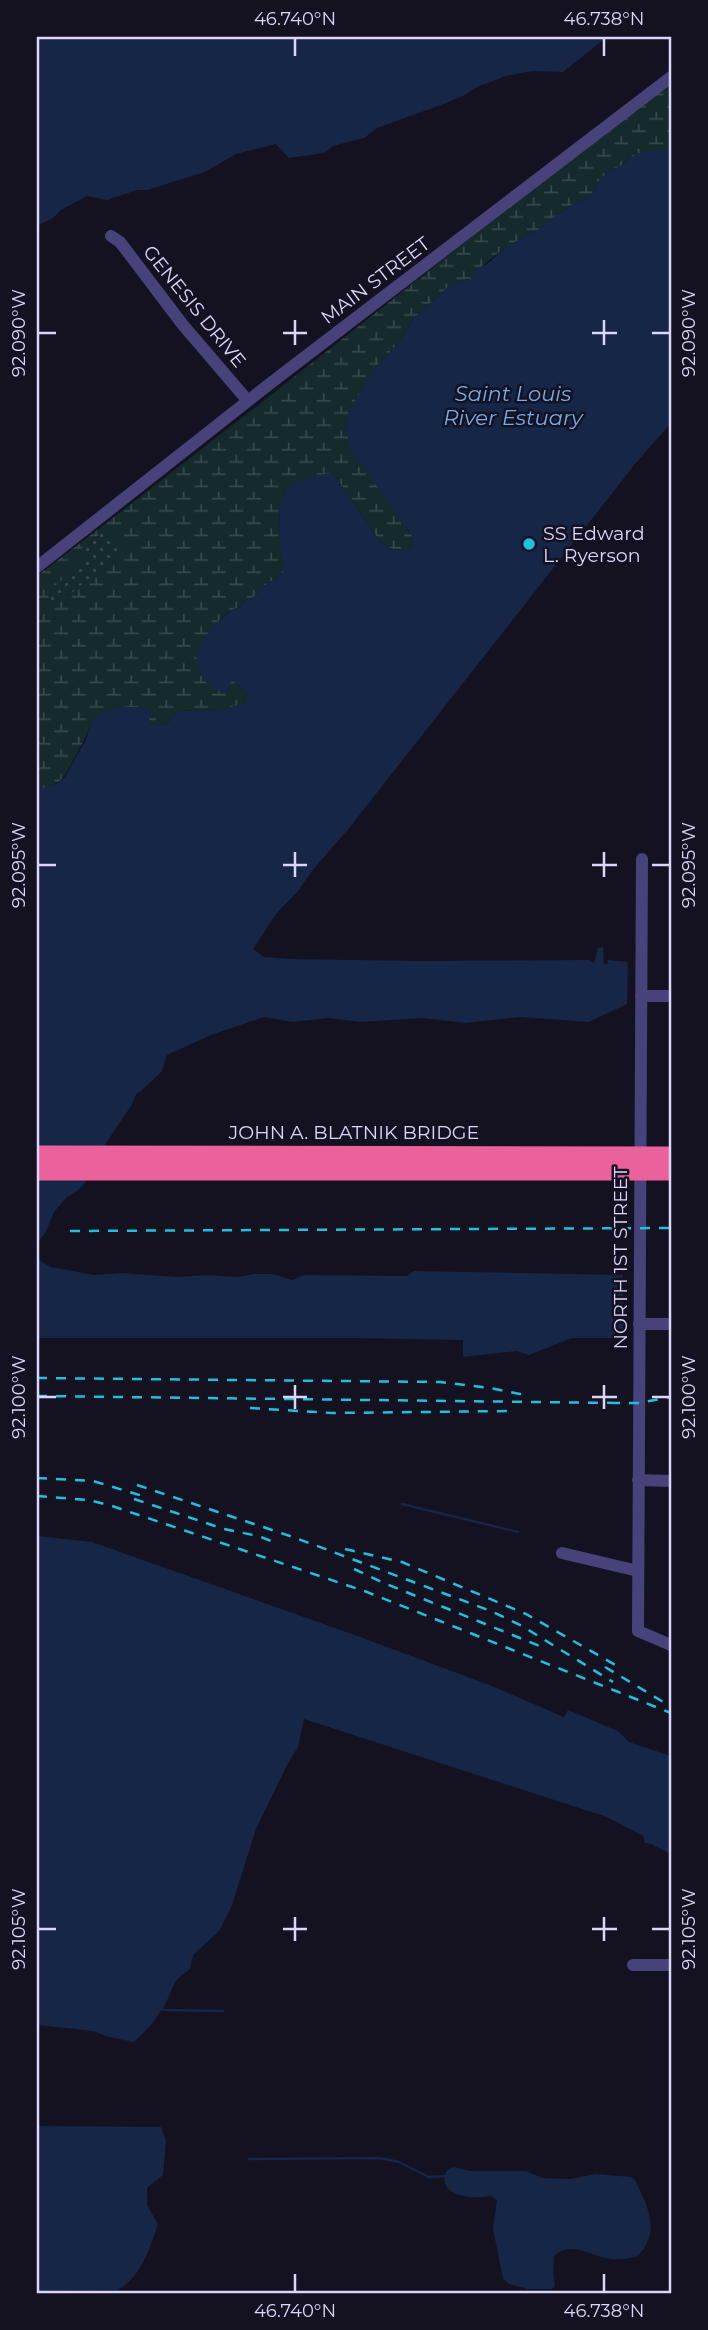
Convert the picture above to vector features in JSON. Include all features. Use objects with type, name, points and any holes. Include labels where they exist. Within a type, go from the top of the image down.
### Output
[{"type":"highway","name":"JOHN A. BLATNIK BRIDGE","points":[[37,1155],[671,1156]]},
{"type":"highway","name":"JOHN A. BLATNIK BRIDGE","points":[[37,1171],[671,1171]]},
{"type":"street","name":"MAIN STREET","points":[[37,567],[248,401],[671,77]]},
{"type":"street","name":"GENESIS DRIVE","points":[[111,236],[120,242],[183,325],[248,401]]},
{"type":"street","name":"NORTH 1ST STREET","points":[[642,859],[638,1631],[668,1642]]},
{"type":"street","points":[[641,996],[671,996]]},
{"type":"street","points":[[639,1324],[671,1324]]},
{"type":"street","points":[[638,1480],[671,1481]]},
{"type":"street","points":[[562,1553],[638,1571]]},
{"type":"street","points":[[633,1965],[671,1965]]},
{"type":"green space","points":[[671,82],[671,149],[629,158],[599,181],[589,198],[571,205],[538,230],[507,246],[483,265],[471,279],[447,288],[413,319],[400,341],[375,368],[406,528],[413,537],[411,550],[396,551],[380,542],[333,473],[283,494],[279,516],[283,573],[216,624],[200,671],[201,676],[231,679],[247,693],[245,703],[222,710],[178,711],[169,721],[158,726],[149,723],[148,710],[142,708],[127,708],[112,713],[91,723],[62,778],[53,785],[37,790],[37,576]]},
{"type":"green space","points":[[106,529],[124,551],[55,606],[46,593],[87,555],[82,548]]},
{"type":"water","points":[[37,37],[607,37],[563,72],[532,71],[506,76],[441,105],[377,128],[364,138],[333,146],[324,153],[289,158],[276,144],[236,154],[205,172],[147,190],[137,190],[107,200],[87,196],[37,226]]},
{"type":"water","name":"Saint Louis River Estuary","points":[[671,149],[671,423],[635,464],[350,827],[276,914],[253,949],[264,957],[290,959],[588,960],[594,963],[598,948],[603,947],[604,964],[607,964],[608,960],[628,962],[627,1004],[589,1022],[520,1017],[466,1023],[422,1018],[361,1022],[329,1018],[293,1022],[264,1017],[211,1035],[167,1055],[162,1071],[137,1093],[96,1158],[85,1183],[54,1212],[46,1232],[37,1243],[37,790],[56,784],[65,777],[86,739],[91,722],[101,713],[119,707],[142,707],[155,713],[149,718],[150,723],[163,725],[178,711],[222,710],[245,703],[247,693],[232,680],[227,692],[213,690],[200,673],[196,659],[203,640],[217,622],[283,573],[279,511],[283,495],[298,481],[333,473],[380,542],[396,551],[411,549],[413,537],[349,447],[348,416],[375,368],[400,341],[413,319],[447,288],[471,279],[475,270],[487,264],[507,246],[538,230],[571,205],[589,198],[599,181],[610,170],[620,167],[629,158],[644,151]]},
{"type":"water","points":[[37,1259],[51,1267],[94,1275],[122,1273],[176,1277],[238,1277],[273,1274],[292,1280],[304,1275],[407,1276],[414,1271],[623,1275],[623,1338],[572,1338],[529,1355],[517,1351],[463,1357],[463,1340],[37,1338]]},
{"type":"water","points":[[37,1536],[92,1542],[352,1634],[492,1686],[564,1717],[568,1710],[618,1731],[629,1742],[671,1756],[671,1854],[645,1843],[643,1836],[607,1817],[304,1719],[298,1747],[256,1829],[231,1908],[219,1931],[193,1955],[190,1969],[176,1980],[165,2005],[151,2025],[134,2042],[93,2031],[37,2025]]},
{"type":"water","points":[[37,2126],[161,2127],[166,2140],[163,2175],[147,2188],[147,2205],[158,2224],[138,2270],[117,2290],[37,2291]]},
{"type":"water","points":[[453,2167],[470,2171],[526,2171],[542,2178],[570,2179],[596,2174],[631,2177],[635,2180],[648,2210],[651,2229],[649,2239],[636,2257],[624,2259],[605,2258],[575,2249],[561,2251],[554,2256],[555,2286],[552,2289],[528,2289],[509,2284],[503,2278],[493,2229],[497,2200],[490,2196],[466,2196],[451,2191],[444,2179],[447,2170]]},
{"type":"waterway","points":[[402,1504],[518,1532]]},
{"type":"waterway","points":[[162,2010],[223,2011]]},
{"type":"waterway","points":[[249,2159],[380,2158],[399,2162],[429,2177],[448,2176]]},
{"type":"railway","points":[[70,1231],[671,1228]]},
{"type":"railway","points":[[37,1378],[440,1382],[525,1395]]},
{"type":"railway","points":[[37,1396],[619,1403]]},
{"type":"railway","points":[[610,1403],[639,1403],[671,1397]]},
{"type":"railway","points":[[250,1408],[332,1413],[509,1411]]},
{"type":"railway","points":[[37,1478],[93,1481],[146,1497]]},
{"type":"railway","points":[[137,1485],[293,1537],[491,1611],[522,1626],[613,1682]]},
{"type":"railway","points":[[37,1496],[89,1500],[112,1506],[367,1592],[671,1713]]},
{"type":"railway","points":[[134,1499],[224,1529],[274,1542]]},
{"type":"railway","points":[[345,1549],[402,1562],[526,1614],[619,1667]]},
{"type":"railway","points":[[354,1569],[542,1647]]},
{"type":"railway","points":[[605,1667],[665,1703]]},
{"type":"place","name":"SS Edward L. Ryerson","points":[[529,544]]}]
